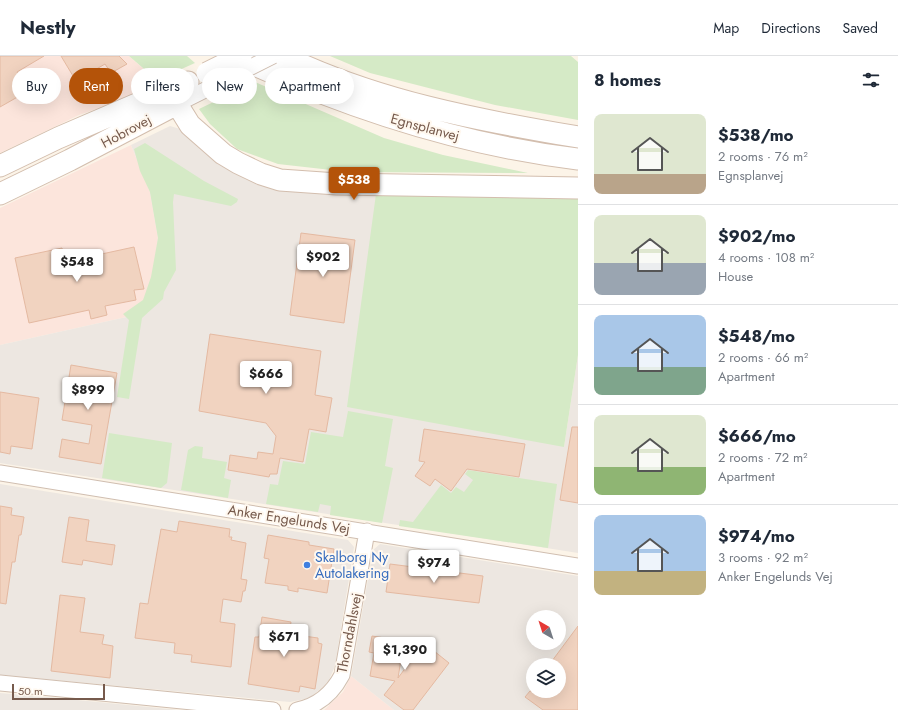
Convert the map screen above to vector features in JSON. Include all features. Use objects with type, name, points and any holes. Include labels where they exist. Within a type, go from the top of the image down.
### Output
[{"type":"main road","name":"Egnsplanvej","points":[[235,56],[297,84],[383,116],[467,138],[578,159]]},
{"type":"main road","name":"Hobrovej","points":[[226,68],[241,56]]},
{"type":"main road","name":"Egnsplanvej","points":[[283,56],[345,82],[412,103],[502,124],[578,137]]},
{"type":"main road","name":"Hobrovej","points":[[0,166],[58,138],[140,104]]},
{"type":"main road","name":"Hobrovej","points":[[0,194],[70,160],[177,104]]},
{"type":"main road","points":[[177,104],[190,125],[223,154],[261,174],[280,180],[337,184],[578,188]]},
{"type":"main road","points":[[0,177],[63,147],[122,112]]},
{"type":"street","name":"Hobrovej","points":[[240,68],[273,56]]},
{"type":"street","name":"Anker Engelunds Vej","points":[[0,473],[578,566]]},
{"type":"street","name":"Thorndahlsvej","points":[[297,710],[309,708],[320,702],[334,690],[342,675],[366,531]]},
{"type":"street","points":[[0,683],[273,710]]},
{"type":"shaded area","points":[[0,56],[129,56],[143,68],[131,68],[131,97],[123,100],[123,68],[69,68],[69,104],[111,104],[79,115],[0,153]]},
{"type":"shaded area","points":[[170,126],[187,131],[229,170],[281,191],[376,194],[564,447],[578,355],[578,553],[0,463],[0,345],[149,312],[158,238],[150,192],[131,145]]},
{"type":"shaded area","points":[[131,145],[150,192],[158,238],[149,312],[0,345],[0,208]]},
{"type":"shaded area","points":[[0,484],[348,540],[354,547],[335,666],[329,680],[312,696],[290,702],[0,675]]},
{"type":"shaded area","points":[[380,544],[578,576],[578,710],[394,710],[351,676],[373,550]]},
{"type":"shaded area","points":[[351,676],[394,710],[324,710],[343,692]]},
{"type":"shaded area","points":[[0,693],[37,696],[179,710],[0,710]]},
{"type":"green space","points":[[129,56],[187,56],[195,63],[184,68],[143,68]]},
{"type":"green space","points":[[330,56],[571,56],[578,62],[578,120],[495,105],[370,73]]},
{"type":"green space","points":[[257,83],[265,86],[265,104],[306,104],[384,138],[443,155],[528,173],[349,172],[278,164],[237,149],[210,124],[199,109],[209,104],[257,104]]},
{"type":"green space","points":[[145,143],[204,181],[238,199],[237,202],[231,206],[174,194],[173,202],[176,270],[164,292],[163,299],[142,318],[129,399],[117,397],[129,320],[123,314],[143,300],[151,277],[158,238],[150,192],[140,171],[134,149]]},
{"type":"green space","points":[[376,194],[578,197],[578,355],[564,447],[347,407]]},
{"type":"green space","points":[[348,411],[393,419],[385,466],[393,468],[382,523],[330,515],[331,506],[320,504],[318,512],[266,504],[270,484],[278,485],[283,461],[305,464],[311,432],[343,437]]},
{"type":"green space","points":[[109,433],[172,443],[167,483],[161,488],[102,478]]},
{"type":"green space","points":[[195,446],[203,447],[202,458],[227,462],[224,478],[231,480],[228,498],[181,490],[188,450]]},
{"type":"green space","points":[[468,470],[557,484],[548,548],[399,526],[400,520],[413,522],[441,485],[451,493],[456,487],[464,492],[473,480],[465,474]]},
{"type":"building","points":[[0,56],[44,56],[24,68],[12,68],[12,100],[0,107]]},
{"type":"building","points":[[61,56],[119,56],[127,64],[120,68],[108,68],[105,64],[98,68],[69,68],[69,69]]},
{"type":"building","points":[[301,233],[355,240],[344,323],[290,315]]},
{"type":"building","points":[[134,247],[144,289],[134,290],[136,300],[105,306],[107,315],[91,319],[89,310],[29,323],[15,258],[62,248],[65,262]]},
{"type":"building","points":[[210,334],[321,351],[315,395],[332,398],[326,432],[309,429],[303,462],[280,458],[277,474],[270,474],[269,477],[228,470],[230,455],[257,459],[258,452],[273,454],[276,436],[266,423],[199,411]]},
{"type":"building","points":[[71,365],[117,373],[101,464],[59,457],[62,439],[89,444],[92,425],[62,420]]},
{"type":"building","points":[[0,392],[39,398],[32,449],[11,446],[10,454],[0,452]]},
{"type":"building","points":[[572,427],[578,427],[578,503],[560,500]]},
{"type":"building","points":[[424,429],[525,444],[519,477],[467,469],[451,491],[435,479],[430,486],[415,476],[425,462],[419,461]]},
{"type":"building","points":[[0,506],[12,508],[11,515],[24,517],[21,535],[19,535],[15,562],[12,562],[6,604],[0,603]]},
{"type":"building","points":[[69,517],[89,520],[86,541],[115,545],[112,565],[83,560],[82,565],[62,562]]},
{"type":"building","points":[[179,521],[230,529],[229,537],[232,537],[231,540],[246,543],[241,579],[247,580],[245,591],[243,591],[241,602],[223,599],[220,622],[235,624],[231,667],[191,662],[192,655],[174,653],[175,643],[135,638],[140,603],[148,604],[161,529],[177,532]]},
{"type":"building","points":[[268,535],[309,542],[309,545],[334,549],[327,593],[298,588],[298,592],[288,590],[288,586],[265,583],[269,559],[264,558]]},
{"type":"building","points":[[390,564],[483,576],[479,603],[386,592]]},
{"type":"building","points":[[60,595],[85,598],[80,632],[104,635],[102,644],[113,646],[110,678],[51,671]]},
{"type":"building","points":[[262,617],[291,622],[289,634],[318,638],[318,643],[322,644],[315,689],[300,686],[299,692],[248,684],[255,637],[259,637]]},
{"type":"building","points":[[578,626],[578,710],[543,710],[526,698],[566,698],[566,658],[554,658],[560,650],[566,650],[566,642]]},
{"type":"building","points":[[372,636],[404,641],[398,678],[424,643],[449,663],[413,710],[404,710],[384,695],[395,681],[370,676],[374,653],[369,652]]},
{"type":"place","name":"Skalborg Ny Autolakering","points":[[307,565]]}]
